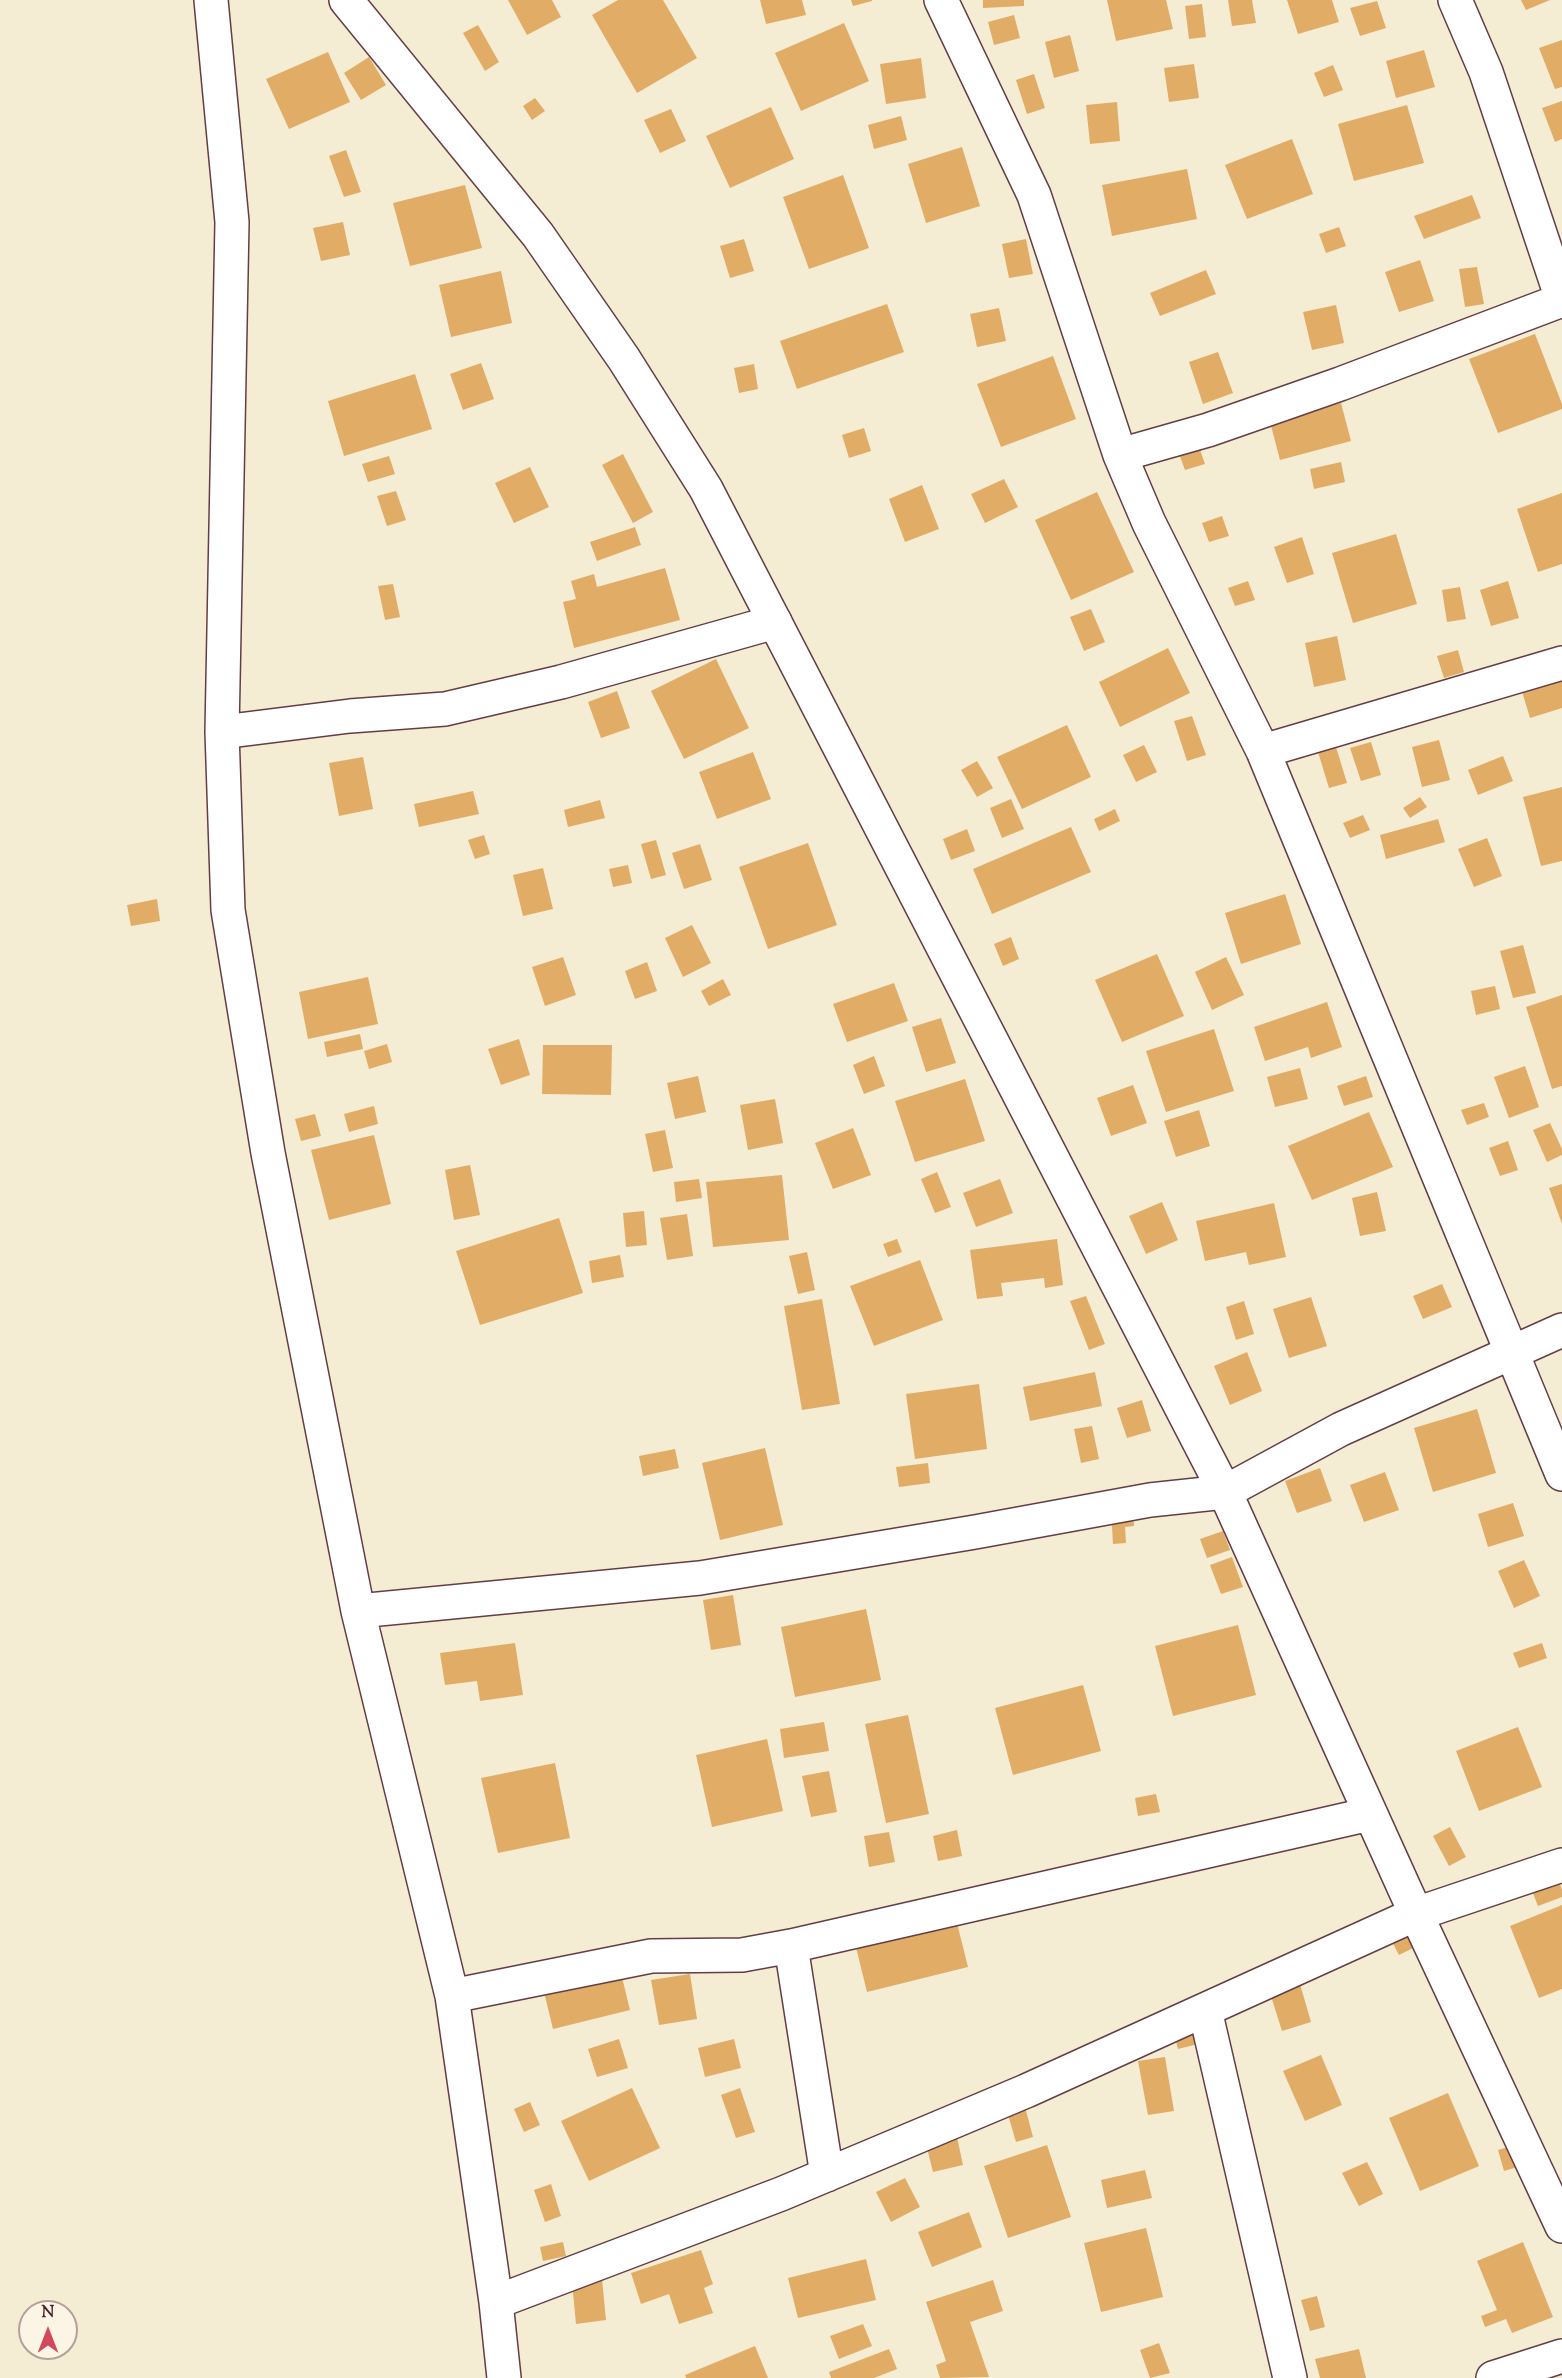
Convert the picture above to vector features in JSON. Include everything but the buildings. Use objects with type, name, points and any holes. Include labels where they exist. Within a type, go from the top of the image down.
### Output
[{"type":"street","points":[[212,0],[232,222],[222,732],[228,910],[268,1154],[358,1611],[452,1996],[496,2302],[504,2378]]},
{"type":"street","points":[[346,0],[538,235],[624,359],[706,489],[1225,1492],[1370,1814],[1562,2226]]},
{"type":"street","points":[[941,0],[1034,195],[1120,455],[1149,523],[1263,751],[1562,1474]]},
{"type":"street","points":[[1120,455],[1209,430],[1340,384],[1562,300],[1486,72],[1455,0]]},
{"type":"street","points":[[222,732],[350,716],[445,709],[561,682],[775,622]]},
{"type":"street","points":[[1263,751],[1562,663]]},
{"type":"street","points":[[358,1611],[700,1578],[1150,1500],[1225,1492],[1341,1429],[1562,1330]]},
{"type":"street","points":[[452,1996],[651,1956],[742,1954],[791,1946],[1370,1814]]},
{"type":"street","points":[[496,2302],[827,2175],[1026,2091],[1416,1914],[1562,1865]]},
{"type":"street","points":[[791,1946],[827,2175]]},
{"type":"street","points":[[1205,2010],[1290,2378]]},
{"type":"street","points":[[1493,2378],[1562,2355]]}]
